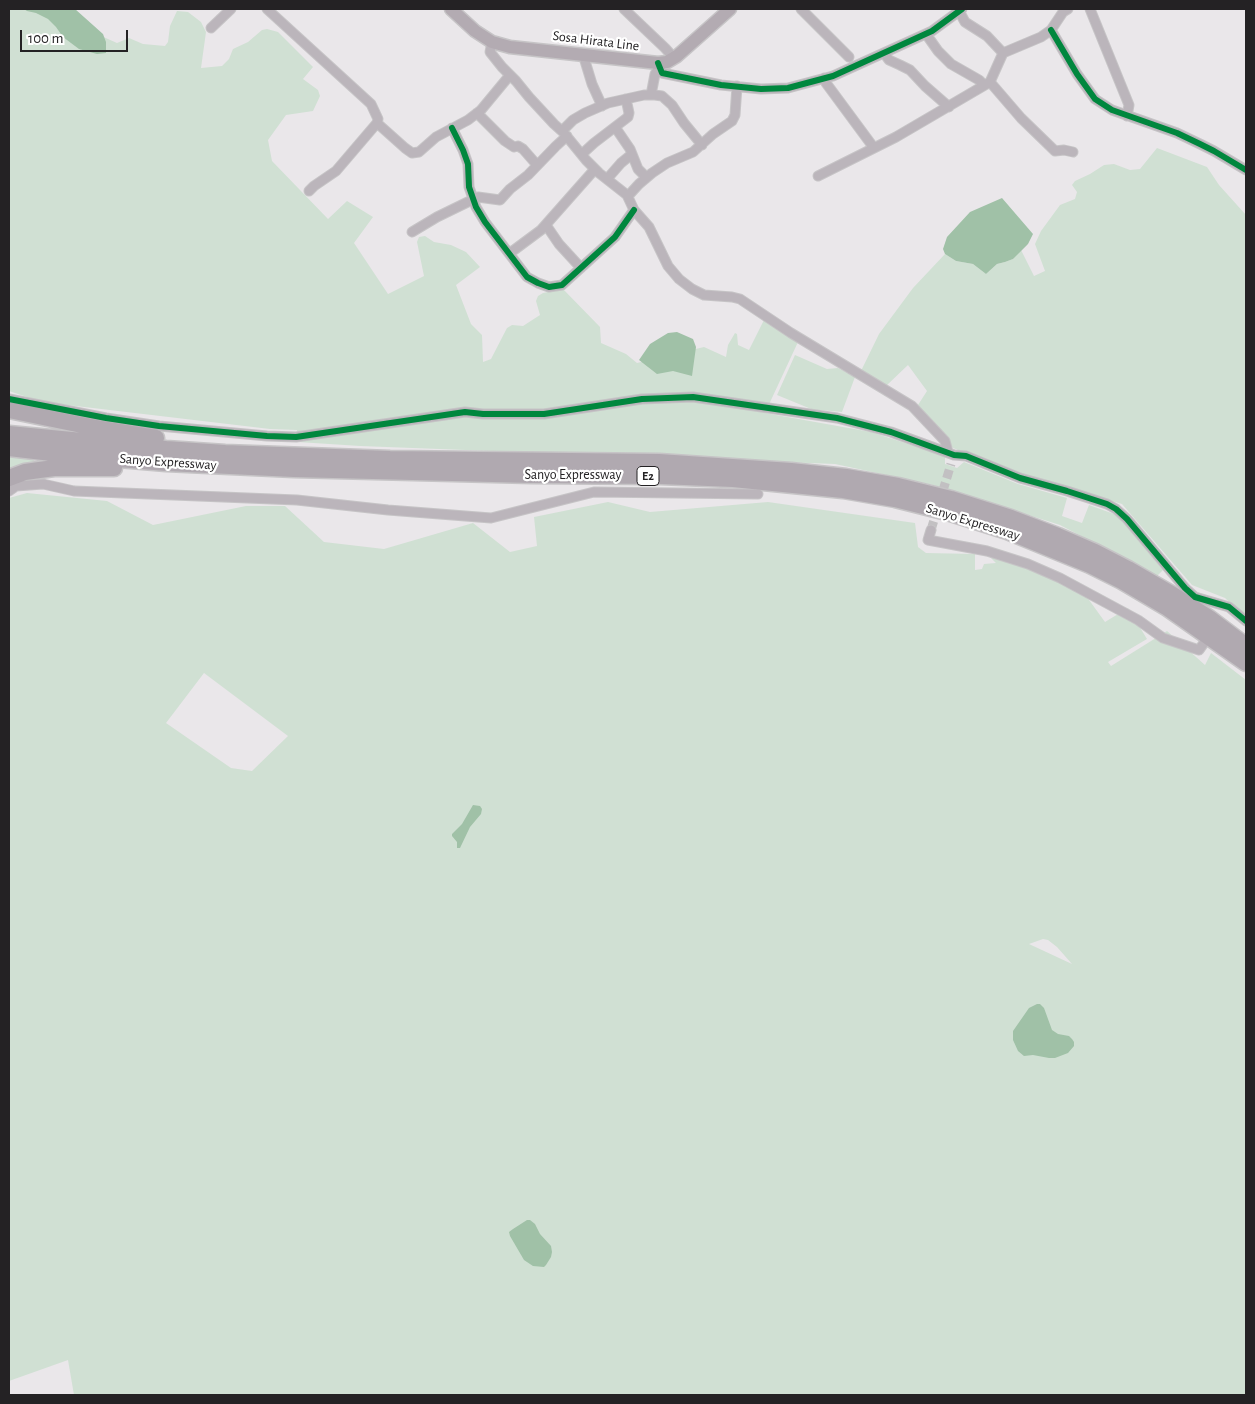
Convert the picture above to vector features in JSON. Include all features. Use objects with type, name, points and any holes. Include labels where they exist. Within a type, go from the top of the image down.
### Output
[{"type":"highway","points":[[9,410],[134,435],[198,444],[225,453]]},
{"type":"highway","name":"Sanyo Expressway","points":[[9,434],[225,453],[390,459],[659,462],[791,471],[846,477],[898,486],[951,499],[1011,518],[1058,536],[1095,552],[1173,595],[1210,618],[1246,646]]},
{"type":"highway","name":"Sanyo Expressway","points":[[9,448],[166,463],[294,469],[733,479],[843,490],[895,499],[947,512],[1007,531],[1090,565],[1166,607],[1246,663]]},
{"type":"highway","points":[[9,478],[25,472],[54,468],[294,469]]},
{"type":"main road","name":"Sosa Hirata Line","points":[[451,9],[475,31],[492,42],[510,47],[585,55],[659,66],[674,58],[730,9]]},
{"type":"street","points":[[211,28],[231,9]]},
{"type":"street","points":[[267,9],[371,104],[378,119],[377,123],[336,170],[309,191]]},
{"type":"street","points":[[624,9],[674,58]]},
{"type":"street","points":[[801,9],[849,57]]},
{"type":"street","points":[[818,176],[896,137],[987,84],[1003,53],[1041,37],[1051,30],[1063,12],[1068,9]]},
{"type":"street","points":[[1090,9],[1129,105],[1127,116]]},
{"type":"street","points":[[659,66],[662,73],[721,85],[761,89],[788,88],[833,76],[932,31],[961,10],[965,22],[988,36],[1003,53]]},
{"type":"street","points":[[1051,30],[1077,74],[1095,99],[1112,110],[1200,144],[1246,170]]},
{"type":"street","points":[[926,34],[938,51],[951,64],[987,84],[1054,151],[1064,150],[1073,152]]},
{"type":"street","points":[[492,42],[490,52],[510,75],[595,169],[628,196],[634,210],[649,228],[668,266],[679,279],[704,295],[732,297],[740,300],[912,406],[945,441],[951,453],[950,464]]},
{"type":"street","points":[[884,53],[889,60],[910,70],[948,107]]},
{"type":"street","points":[[585,55],[589,77],[602,106]]},
{"type":"street","points":[[651,95],[655,74],[659,66]]},
{"type":"street","points":[[377,123],[412,153],[419,152],[436,137],[477,113],[510,75]]},
{"type":"street","points":[[824,78],[874,148]]},
{"type":"street","points":[[628,196],[646,177],[667,163],[693,152],[713,134],[732,121],[735,115],[737,86]]},
{"type":"street","points":[[412,232],[474,199],[500,200],[537,165],[565,134],[573,120],[585,112],[602,106],[644,95],[662,96],[672,105],[702,145]]},
{"type":"street","points":[[582,154],[628,117],[629,112],[626,99]]},
{"type":"street","points":[[477,113],[504,141],[514,148],[518,146],[524,149],[537,165]]},
{"type":"street","points":[[615,127],[632,154],[638,169],[646,177]]},
{"type":"street","points":[[452,128],[468,164],[470,188],[476,207],[485,222],[528,277],[538,283],[549,287],[562,285],[615,237],[634,210]]},
{"type":"street","points":[[607,179],[632,154]]},
{"type":"street","points":[[510,253],[532,238],[595,169]]},
{"type":"street","points":[[546,224],[581,268]]},
{"type":"street","points":[[9,398],[106,418],[159,426],[267,436],[296,436],[465,412],[484,414],[544,414],[642,399],[693,397],[837,418],[891,432],[951,453],[966,456],[1020,478],[1107,504],[1127,519],[1185,588],[1195,597],[1227,610],[1246,621]]},
{"type":"street","points":[[9,491],[16,486],[43,484],[74,491],[297,500],[388,510],[491,518],[594,492],[758,494]]},
{"type":"street","points":[[931,530],[928,540],[987,551],[1028,564],[1060,578],[1138,620],[1163,638],[1199,650],[1206,640]]},
{"type":"shaded area","points":[[9,9],[40,9],[117,43],[129,38],[143,44],[165,46],[168,42],[170,26],[177,11],[188,12],[201,22],[206,32],[201,68],[222,66],[229,59],[233,49],[248,42],[262,30],[267,29],[278,32],[313,67],[303,79],[318,90],[320,96],[313,111],[286,115],[268,140],[272,161],[328,219],[347,201],[373,217],[354,243],[388,294],[424,276],[417,242],[419,237],[425,236],[434,242],[451,245],[466,252],[480,267],[456,285],[471,324],[482,335],[483,362],[491,359],[507,328],[512,325],[523,326],[540,315],[536,301],[538,296],[543,293],[563,289],[600,327],[601,343],[626,354],[637,363],[704,347],[726,357],[728,345],[735,333],[737,334],[738,345],[749,350],[764,320],[798,342],[765,413],[871,432],[945,456],[945,464],[957,468],[964,462],[1018,484],[1067,498],[1062,516],[1082,523],[1089,505],[1114,514],[1124,522],[1163,570],[1157,576],[1060,525],[933,485],[835,464],[298,442],[297,430],[270,429],[42,402],[9,391]]},
{"type":"shaded area","points":[[24,9],[75,9],[103,34],[106,42],[106,53],[97,54],[79,49],[63,37],[48,19]]},
{"type":"shaded area","points":[[1157,148],[1207,167],[1219,185],[1246,215],[1246,618],[1225,598],[1192,585],[1122,504],[1016,473],[953,448],[918,405],[927,391],[908,365],[886,386],[861,371],[879,334],[913,288],[945,254],[956,261],[973,264],[986,274],[997,264],[1013,259],[1021,250],[1034,276],[1045,271],[1035,244],[1041,231],[1060,205],[1075,199],[1077,192],[1072,185],[1075,181],[1104,165],[1114,164],[1130,170],[1140,169]]},
{"type":"shaded area","points":[[1002,198],[1033,234],[1028,244],[1013,259],[997,264],[986,274],[973,264],[956,261],[945,254],[943,249],[947,237],[970,212]]},
{"type":"shaded area","points":[[677,332],[693,339],[696,347],[692,376],[673,371],[657,374],[639,360],[650,344],[668,333]]},
{"type":"shaded area","points":[[795,355],[827,369],[838,368],[855,377],[842,412],[816,411],[777,395]]},
{"type":"shaded area","points":[[9,455],[34,458],[34,463],[9,470]]},
{"type":"shaded area","points":[[27,493],[107,501],[153,525],[246,506],[285,506],[324,542],[384,549],[473,523],[510,552],[537,546],[534,517],[608,502],[650,512],[768,502],[915,523],[918,547],[926,553],[975,554],[975,570],[982,569],[984,564],[996,563],[990,557],[992,554],[1026,565],[1084,593],[1105,622],[1128,608],[1147,639],[1108,662],[1111,666],[1167,631],[1205,665],[1211,653],[1246,680],[1246,1395],[74,1395],[68,1360],[9,1381],[9,498]],"holes":[[[204,673],[288,736],[252,771],[231,768],[166,723]],[[1043,939],[1048,940],[1057,947],[1072,964],[1029,944]]]},
{"type":"shaded area","points":[[473,805],[480,806],[482,809],[481,814],[470,827],[460,848],[457,848],[457,842],[452,834],[462,824]]},
{"type":"shaded area","points":[[1037,1004],[1044,1008],[1052,1030],[1058,1034],[1069,1036],[1074,1042],[1074,1046],[1068,1053],[1055,1058],[1049,1058],[1033,1055],[1024,1056],[1018,1051],[1013,1040],[1013,1031],[1029,1008]]},
{"type":"shaded area","points":[[527,1220],[535,1224],[540,1234],[551,1246],[551,1257],[544,1267],[533,1266],[524,1260],[510,1236],[509,1232]]},
{"type":"tunnel","points":[[931,530],[951,464]]},
{"type":"cycle path","points":[[658,63],[662,73],[721,85],[761,89],[788,88],[833,76],[932,31],[962,9]]},
{"type":"cycle path","points":[[1051,30],[1077,74],[1095,99],[1112,110],[1177,133],[1214,151],[1246,170]]},
{"type":"cycle path","points":[[452,128],[468,164],[469,187],[476,207],[485,222],[527,277],[538,283],[549,287],[562,285],[615,237],[634,210]]},
{"type":"cycle path","points":[[9,399],[106,418],[159,426],[296,437],[465,412],[483,414],[544,414],[642,399],[693,397],[837,418],[891,432],[954,455],[966,456],[1020,478],[1107,504],[1127,519],[1185,588],[1195,597],[1229,607],[1246,621]]}]
